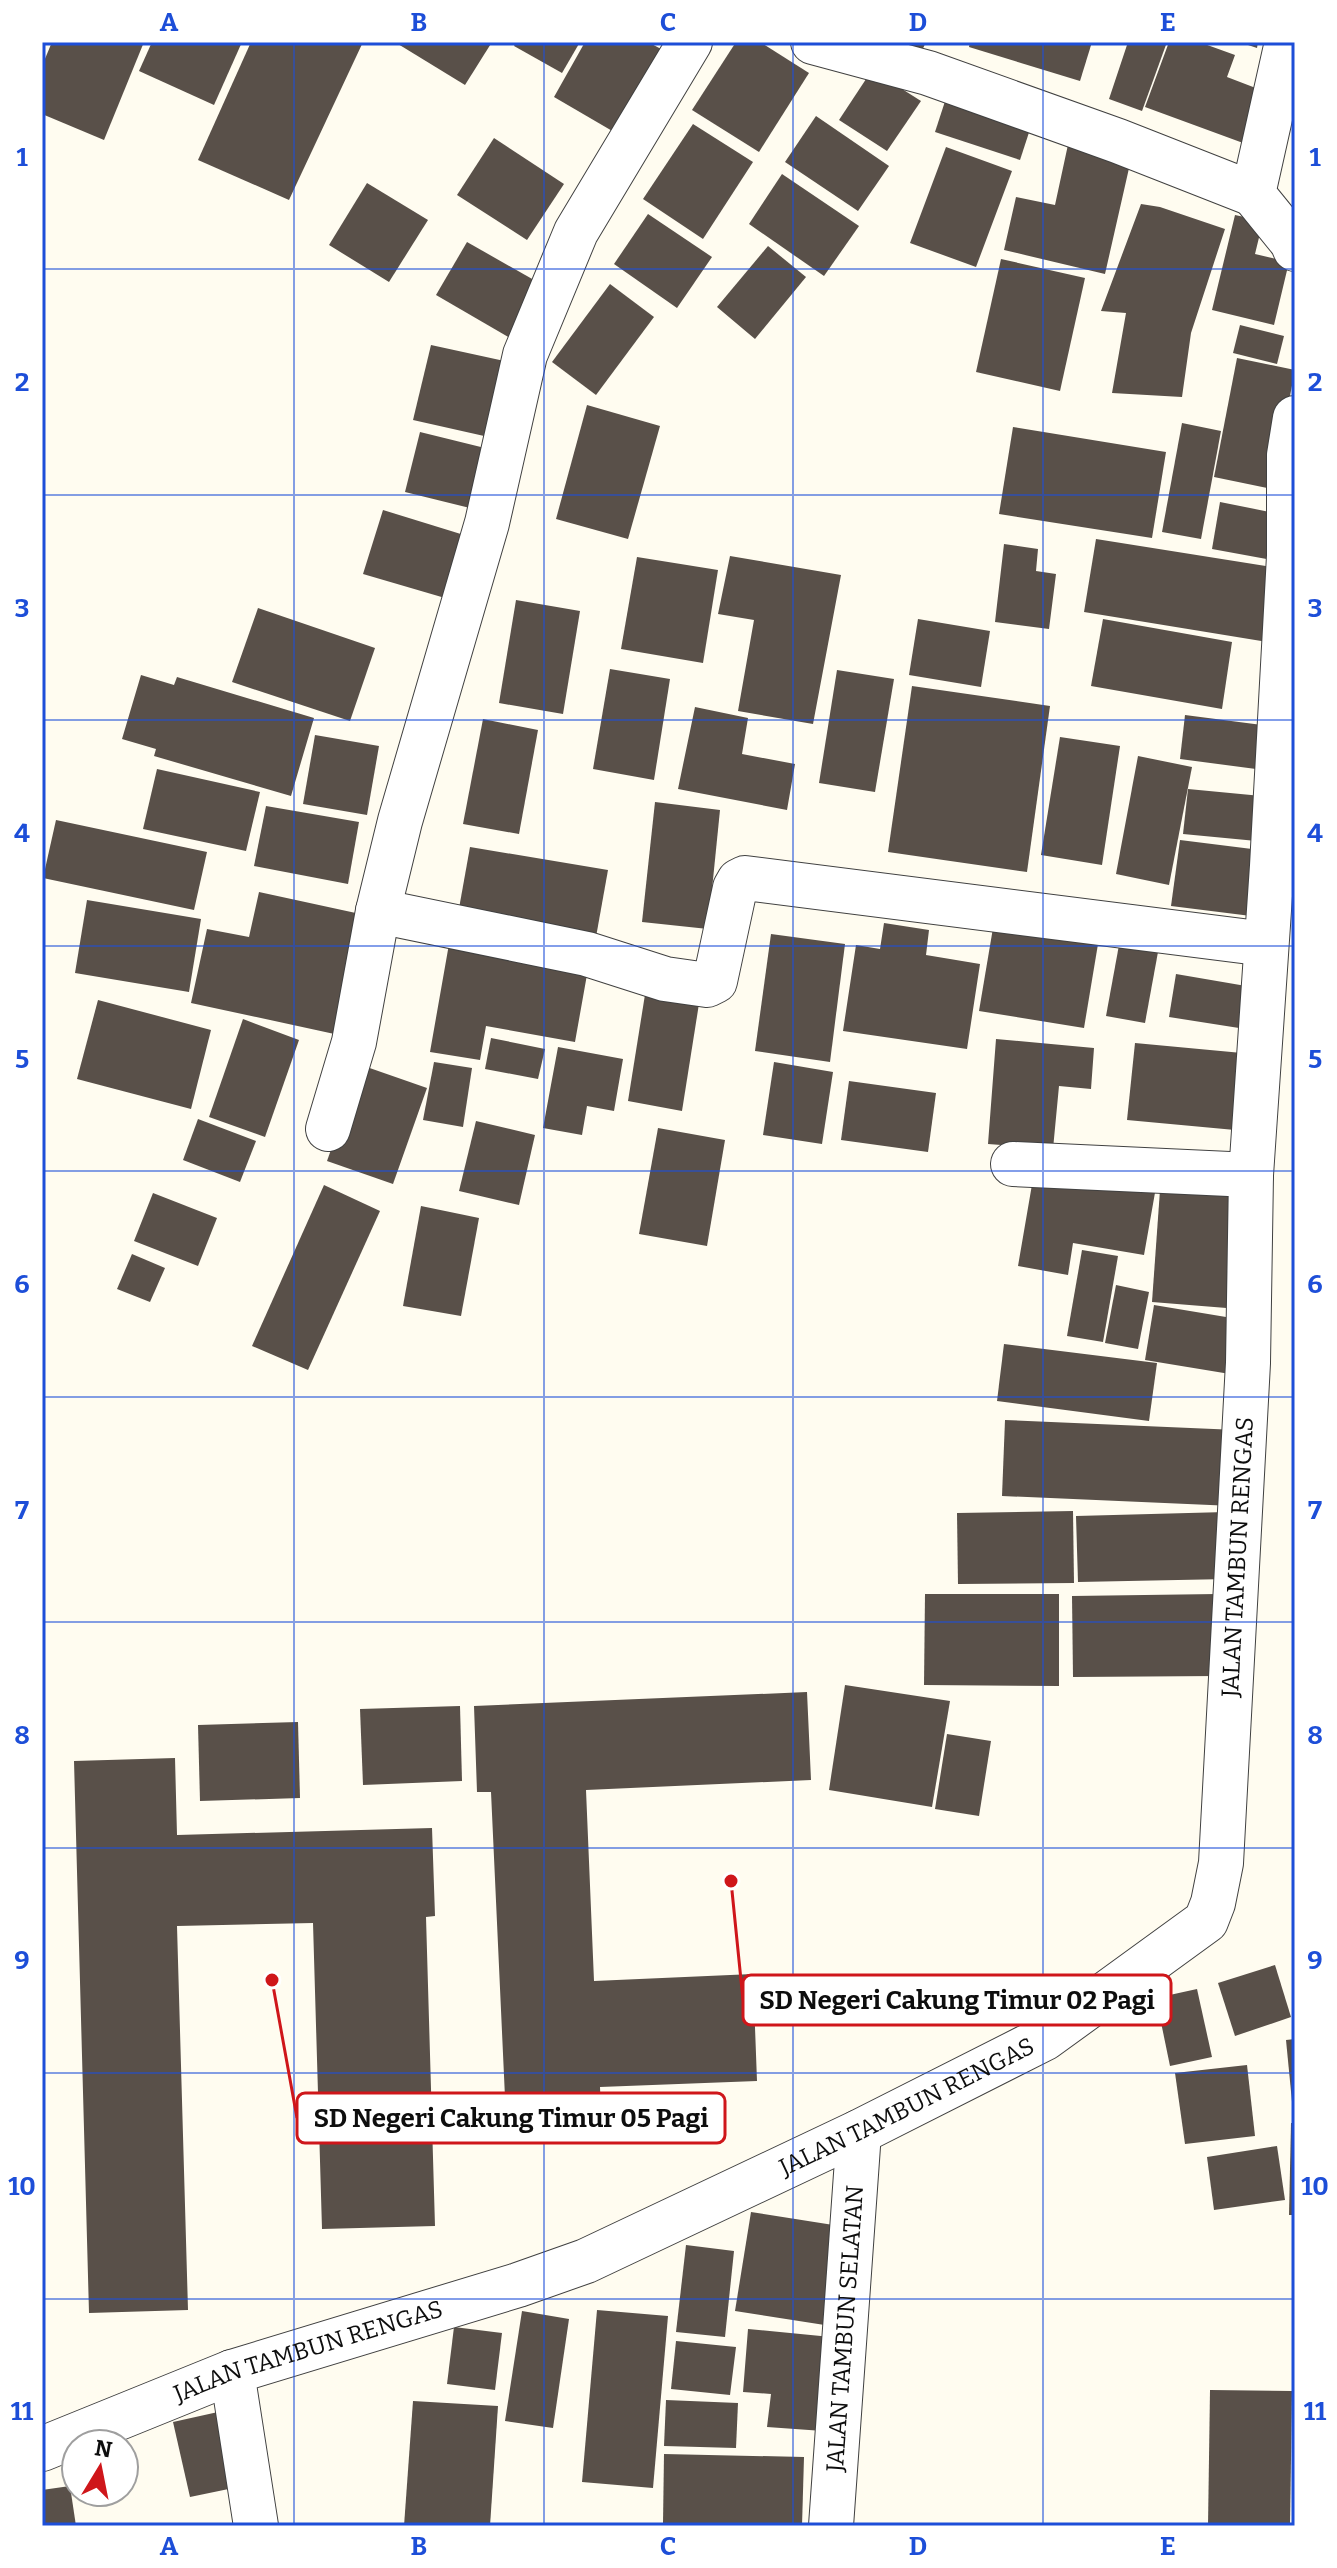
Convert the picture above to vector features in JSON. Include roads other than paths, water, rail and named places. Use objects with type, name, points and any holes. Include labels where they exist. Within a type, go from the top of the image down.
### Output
[{"type":"street","points":[[328,1129],[354,1042],[378,911],[400,821],[487,523],[525,355],[576,232],[690,42]]},
{"type":"street","points":[[813,42],[934,58],[1118,141],[1253,194],[1295,249]]},
{"type":"street","points":[[1253,194],[1287,42]]},
{"type":"street","name":"JALAN TAMBUN RENGAS","points":[[42,2449],[232,2372],[518,2285],[586,2261],[859,2132],[1045,2038],[1206,1921],[1221,1863],[1248,1363],[1251,1175],[1266,944],[1284,866],[1292,545],[1289,455],[1295,418]]},
{"type":"street","points":[[378,911],[587,954],[665,979],[707,985],[715,981],[735,888],[745,878],[1266,944]]},
{"type":"street","points":[[1013,1164],[1251,1175]]},
{"type":"street","name":"JALAN TAMBUN SELATAN","points":[[831,2526],[859,2132]]},
{"type":"street","points":[[232,2372],[256,2526]]},
{"type":"place","name":"SD Negeri Cakung Timur 02 Pagi","points":[[731,1881]]},
{"type":"place","name":"SD Negeri Cakung Timur 05 Pagi","points":[[272,1980]]}]
